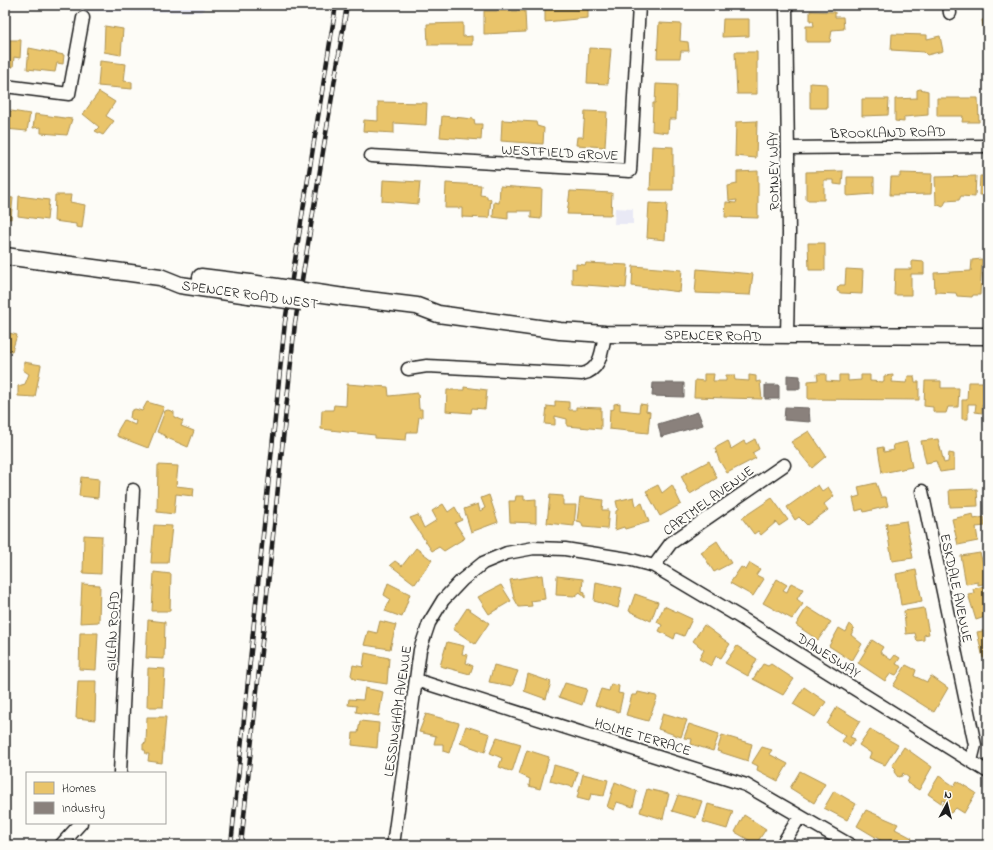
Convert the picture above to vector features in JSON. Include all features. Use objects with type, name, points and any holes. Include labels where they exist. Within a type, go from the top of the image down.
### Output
[{"type":"street","name":"WESTFIELD GROVE","points":[[371,156],[630,171],[639,5]]},
{"type":"street","name":"ROMNEY WAY","points":[[786,5],[788,148],[787,336]]},
{"type":"street","points":[[5,86],[69,94],[83,18]]},
{"type":"street","name":"BROOKLAND ROAD","points":[[788,148],[988,146]]},
{"type":"street","name":"SPENCER ROAD WEST","points":[[5,256],[160,278],[180,285],[250,289],[342,302]]},
{"type":"street","name":"SPENCER ROAD","points":[[342,302],[416,317],[438,314],[560,331],[605,334],[988,336]]},
{"type":"street","points":[[408,369],[427,366],[582,374],[594,369],[598,363],[605,334]]},
{"type":"street","name":"CARTMEL AVENUE","points":[[654,566],[671,543],[784,465]]},
{"type":"street","name":"GILLAN ROAD","points":[[120,772],[133,490]]},
{"type":"street","name":"ESKDALE AVENUE","points":[[922,491],[975,745],[971,761]]},
{"type":"street","name":"LESSINGHAM AVENUE","points":[[393,845],[420,650],[429,623],[443,600],[462,580],[483,563],[507,553],[534,548],[565,549],[628,559],[654,566]]},
{"type":"street","name":"DANESWAY","points":[[654,566],[744,620],[988,772]]},
{"type":"street","name":"HOLME TERRACE","points":[[416,680],[746,785],[850,845]]},
{"type":"street","points":[[782,845],[800,816]]},
{"type":"street","points":[[61,845],[80,824]]},
{"type":"shaded area","points":[[44,5],[207,5],[202,12],[88,11]]},
{"type":"shaded area","points":[[615,208],[633,209],[633,224],[614,224]]},
{"type":"building: Homes","points":[[545,5],[588,5],[588,18],[545,22]]},
{"type":"building: Homes","points":[[484,11],[525,11],[526,32],[484,34]]},
{"type":"building: Homes","points":[[810,11],[835,12],[835,17],[843,17],[844,29],[832,30],[830,42],[806,42],[806,26],[814,26],[813,21],[810,21]]},
{"type":"building: Homes","points":[[723,19],[749,19],[749,36],[722,37]]},
{"type":"building: Homes","points":[[988,19],[988,45],[986,45],[982,20]]},
{"type":"building: Homes","points":[[463,23],[463,37],[472,36],[472,45],[428,45],[427,24]]},
{"type":"building: Homes","points":[[659,23],[681,24],[680,41],[688,42],[689,51],[681,51],[680,58],[657,58]]},
{"type":"building: Homes","points":[[105,26],[123,29],[121,55],[104,52]]},
{"type":"building: Homes","points":[[892,34],[927,35],[927,39],[940,36],[943,51],[927,55],[924,52],[891,50]]},
{"type":"building: Homes","points":[[9,40],[21,40],[20,58],[14,57],[13,67],[5,66],[5,46],[8,46]]},
{"type":"building: Homes","points":[[29,48],[64,55],[63,64],[57,63],[55,72],[27,69]]},
{"type":"building: Homes","points":[[589,48],[611,49],[608,84],[587,83]]},
{"type":"building: Homes","points":[[735,52],[757,52],[757,94],[737,94]]},
{"type":"building: Homes","points":[[100,61],[126,64],[124,81],[132,82],[132,89],[98,86]]},
{"type":"building: Homes","points":[[810,83],[827,84],[827,108],[810,108]]},
{"type":"building: Homes","points":[[656,84],[677,85],[676,119],[669,119],[668,133],[652,131],[653,103],[655,103]]},
{"type":"building: Homes","points":[[920,89],[928,91],[928,115],[904,117],[904,122],[895,121],[895,99],[917,98],[917,90]]},
{"type":"building: Homes","points":[[99,92],[115,102],[106,116],[114,121],[103,135],[95,131],[99,127],[83,114]]},
{"type":"building: Homes","points":[[937,98],[978,98],[979,122],[962,122],[963,116],[937,116]]},
{"type":"building: Homes","points":[[862,99],[889,99],[888,115],[862,116]]},
{"type":"building: Homes","points":[[378,102],[427,103],[426,125],[394,123],[394,133],[363,131],[364,120],[378,121]]},
{"type":"building: Homes","points":[[5,110],[30,114],[27,131],[5,129]]},
{"type":"building: Homes","points":[[585,111],[607,112],[605,147],[576,145],[577,137],[583,137]]},
{"type":"building: Homes","points":[[35,114],[72,119],[67,135],[41,133],[41,127],[33,128]]},
{"type":"building: Homes","points":[[442,116],[474,119],[475,124],[482,124],[481,140],[440,137]]},
{"type":"building: Homes","points":[[502,120],[536,122],[537,126],[544,128],[543,144],[501,141]]},
{"type":"building: Homes","points":[[757,121],[756,158],[735,156],[736,122]]},
{"type":"building: Homes","points":[[652,146],[673,147],[673,190],[650,190]]},
{"type":"building: Homes","points":[[758,171],[758,218],[725,217],[726,202],[736,203],[737,200],[729,201],[728,186],[737,184],[737,172]]},
{"type":"building: Homes","points":[[843,171],[842,185],[834,184],[834,180],[824,180],[824,200],[806,200],[806,172]]},
{"type":"building: Homes","points":[[900,173],[932,174],[931,194],[890,195],[891,177],[900,177]]},
{"type":"building: Homes","points":[[976,176],[975,197],[961,196],[959,200],[946,201],[943,207],[936,204],[935,177]]},
{"type":"building: Homes","points":[[980,176],[988,176],[988,195],[979,195]]},
{"type":"building: Homes","points":[[847,177],[874,177],[874,194],[847,196]]},
{"type":"building: Homes","points":[[383,180],[420,182],[418,204],[382,201]]},
{"type":"building: Homes","points":[[446,183],[481,185],[480,195],[487,196],[487,199],[491,199],[489,218],[462,217],[462,208],[445,208]]},
{"type":"building: Homes","points":[[500,186],[542,189],[541,219],[531,218],[531,211],[508,211],[508,219],[493,217],[494,202],[499,203]]},
{"type":"building: Homes","points":[[570,191],[612,193],[611,215],[567,214]]},
{"type":"building: Homes","points":[[55,195],[71,195],[70,202],[85,205],[82,228],[76,227],[76,224],[54,221]]},
{"type":"building: Homes","points":[[19,196],[49,200],[47,220],[18,216]]},
{"type":"building: Homes","points":[[5,197],[13,198],[11,219],[5,218]]},
{"type":"building: Homes","points":[[649,203],[667,204],[665,240],[647,238]]},
{"type":"building: Homes","points":[[808,243],[825,243],[825,270],[809,270]]},
{"type":"building: Homes","points":[[982,259],[980,295],[973,295],[972,297],[957,296],[956,293],[935,292],[934,273],[971,271],[972,260]]},
{"type":"building: Homes","points":[[912,261],[924,262],[924,274],[911,274],[911,295],[894,295],[895,269],[912,269]]},
{"type":"building: Homes","points":[[586,263],[628,265],[626,288],[572,284],[572,268],[576,269],[576,264],[585,265]]},
{"type":"building: Homes","points":[[633,266],[682,270],[680,292],[632,286]]},
{"type":"building: Homes","points":[[697,269],[753,274],[750,295],[695,293]]},
{"type":"building: Homes","points":[[846,269],[863,270],[862,294],[841,293],[837,291],[840,285],[845,285]]},
{"type":"building: Homes","points":[[983,273],[988,274],[988,294],[983,294]]},
{"type":"building: Homes","points":[[5,332],[17,335],[12,351],[5,350]]},
{"type":"building: Homes","points":[[24,362],[41,365],[35,397],[18,396],[18,386],[25,384],[29,374],[23,370]]},
{"type":"building: Homes","points":[[704,374],[714,374],[713,381],[726,381],[726,375],[734,375],[735,380],[749,381],[749,375],[756,376],[756,382],[760,381],[762,399],[694,397],[695,380],[704,381]]},
{"type":"building: Homes","points":[[817,374],[826,374],[826,381],[839,382],[839,375],[848,375],[848,381],[861,380],[861,375],[870,375],[870,381],[884,382],[884,376],[893,375],[892,382],[906,383],[908,376],[914,376],[915,382],[919,382],[919,400],[808,399],[808,381],[818,380]]},
{"type":"building: Homes","points":[[925,381],[941,381],[941,388],[959,388],[958,407],[948,407],[946,413],[936,413],[933,411],[933,407],[924,406]]},
{"type":"building: Homes","points":[[968,382],[988,382],[988,412],[984,410],[985,404],[982,404],[982,413],[975,412],[976,404],[968,404],[968,419],[962,419],[962,400],[967,400]]},
{"type":"building: Homes","points":[[347,384],[388,387],[389,396],[418,393],[419,409],[422,409],[422,417],[419,417],[417,432],[407,432],[406,440],[375,438],[375,435],[321,429],[322,410],[333,410],[334,405],[346,406]]},
{"type":"building: Homes","points":[[464,387],[487,390],[485,409],[472,408],[471,413],[446,411],[447,390],[464,390]]},
{"type":"building: Homes","points":[[555,401],[569,402],[569,410],[576,410],[576,407],[601,408],[601,429],[567,426],[567,419],[555,416],[555,425],[545,424],[547,406],[555,407]]},
{"type":"building: Homes","points":[[147,402],[164,407],[148,448],[117,436],[118,430],[124,420],[135,425],[136,421],[130,418],[131,411],[135,409],[142,411]]},
{"type":"building: Homes","points":[[620,403],[620,410],[639,412],[640,404],[647,405],[646,411],[650,412],[648,433],[609,429],[610,410],[614,409],[614,404]]},
{"type":"building: Homes","points":[[168,410],[174,412],[174,417],[183,421],[181,426],[194,431],[188,447],[157,432],[165,411]]},
{"type":"building: Homes","points":[[809,431],[826,456],[812,468],[791,442]]},
{"type":"building: Homes","points":[[755,439],[759,449],[752,453],[756,458],[727,473],[719,460],[715,448],[728,441],[731,449],[744,441],[746,444]]},
{"type":"building: Homes","points":[[938,439],[944,463],[948,462],[949,453],[954,454],[954,470],[940,472],[936,461],[926,463],[921,441]]},
{"type":"building: Homes","points":[[907,442],[912,467],[882,473],[878,448],[883,447],[884,452],[894,450],[893,445]]},
{"type":"building: Homes","points":[[709,461],[717,478],[690,494],[681,476]]},
{"type":"building: Homes","points":[[158,465],[178,466],[176,486],[194,488],[193,496],[176,494],[174,514],[157,512]]},
{"type":"building: Homes","points":[[81,477],[99,479],[98,498],[79,496]]},
{"type":"building: Homes","points":[[876,483],[881,497],[886,497],[888,506],[864,512],[863,509],[856,511],[853,498],[860,496],[858,487]]},
{"type":"building: Homes","points":[[658,485],[662,493],[672,485],[681,504],[660,516],[646,491]]},
{"type":"building: Homes","points":[[818,485],[822,491],[828,487],[834,496],[824,504],[828,510],[807,525],[799,517],[795,520],[787,507]]},
{"type":"building: Homes","points":[[977,489],[978,506],[950,507],[949,490]]},
{"type":"building: Homes","points":[[489,495],[498,522],[471,532],[464,509],[478,504],[480,511],[485,508],[481,498]]},
{"type":"building: Homes","points":[[550,495],[563,496],[563,505],[576,505],[574,526],[547,523]]},
{"type":"building: Homes","points":[[516,496],[524,496],[524,500],[536,499],[536,523],[510,522],[509,501],[515,501]]},
{"type":"building: Homes","points":[[580,497],[603,500],[602,510],[609,510],[607,529],[583,527],[581,522],[577,521]]},
{"type":"building: Homes","points":[[634,497],[636,506],[642,503],[649,522],[625,529],[624,527],[615,530],[616,511],[618,510],[616,501]]},
{"type":"building: Homes","points":[[772,498],[788,520],[779,526],[776,522],[761,535],[758,531],[754,534],[742,518]]},
{"type":"building: Homes","points":[[443,504],[448,512],[455,507],[462,520],[455,523],[465,538],[444,551],[439,547],[432,551],[410,518],[418,515],[424,528],[437,520],[432,511]]},
{"type":"building: Homes","points":[[973,514],[974,519],[984,517],[985,526],[976,527],[978,541],[958,545],[952,519]]},
{"type":"building: Homes","points":[[906,521],[913,558],[892,561],[886,524]]},
{"type":"building: Homes","points":[[154,525],[172,526],[168,563],[151,563]]},
{"type":"building: Homes","points":[[84,535],[102,536],[101,574],[83,573]]},
{"type":"building: Homes","points":[[717,541],[731,563],[714,572],[701,552]]},
{"type":"building: Homes","points":[[416,548],[432,560],[415,584],[390,565],[395,561],[402,566]]},
{"type":"building: Homes","points":[[980,553],[984,567],[988,566],[988,583],[978,585],[978,582],[966,584],[961,556]]},
{"type":"building: Homes","points":[[750,563],[760,569],[756,575],[764,579],[753,596],[730,583],[741,567],[746,570]]},
{"type":"building: Homes","points":[[916,570],[922,601],[901,605],[896,574]]},
{"type":"building: Homes","points":[[154,572],[171,574],[170,611],[152,611]]},
{"type":"building: Homes","points":[[542,575],[545,599],[531,601],[532,606],[519,607],[514,598],[510,580]]},
{"type":"building: Homes","points":[[557,576],[583,579],[582,591],[585,592],[585,598],[580,592],[575,596],[556,595]]},
{"type":"building: Homes","points":[[777,579],[787,585],[783,590],[787,592],[791,583],[803,589],[797,599],[803,604],[792,619],[763,603]]},
{"type":"building: Homes","points":[[596,582],[622,588],[618,608],[594,601]]},
{"type":"building: Homes","points":[[388,583],[410,594],[402,617],[385,611],[390,599],[384,595]]},
{"type":"building: Homes","points":[[82,584],[100,585],[99,622],[80,623]]},
{"type":"building: Homes","points":[[501,585],[511,601],[489,614],[478,597]]},
{"type":"building: Homes","points":[[988,585],[988,616],[976,620],[968,594],[974,593],[973,589]]},
{"type":"building: Homes","points":[[635,594],[658,602],[651,621],[629,611]]},
{"type":"building: Homes","points":[[664,606],[692,619],[684,636],[676,633],[674,639],[659,631],[662,625],[657,622]]},
{"type":"building: Homes","points":[[807,607],[831,622],[818,640],[796,625]]},
{"type":"building: Homes","points":[[467,608],[489,623],[475,644],[453,629]]},
{"type":"building: Homes","points":[[924,608],[929,634],[924,635],[924,640],[917,641],[915,633],[906,634],[904,611]]},
{"type":"building: Homes","points":[[148,620],[165,622],[164,659],[146,658]]},
{"type":"building: Homes","points":[[380,621],[396,625],[390,649],[364,645],[368,631],[377,633]]},
{"type":"building: Homes","points":[[850,624],[854,628],[851,635],[862,644],[852,661],[829,646],[839,628],[846,632]]},
{"type":"building: Homes","points":[[704,625],[730,644],[721,658],[716,656],[711,666],[699,659],[704,650],[693,641]]},
{"type":"building: Homes","points":[[988,630],[988,657],[983,658],[977,632]]},
{"type":"building: Homes","points":[[80,633],[98,633],[96,670],[79,669]]},
{"type":"building: Homes","points":[[872,640],[883,647],[880,652],[891,660],[895,655],[900,658],[896,664],[902,667],[896,675],[891,673],[885,681],[858,663]]},
{"type":"building: Homes","points":[[447,642],[464,646],[462,654],[468,655],[466,663],[473,666],[470,674],[440,666]]},
{"type":"building: Homes","points":[[737,646],[757,659],[748,676],[725,663]]},
{"type":"building: Homes","points":[[365,653],[389,658],[387,684],[354,679],[351,675],[353,665],[363,667]]},
{"type":"building: Homes","points":[[763,664],[768,666],[771,664],[794,679],[783,695],[753,679]]},
{"type":"building: Homes","points":[[494,665],[518,671],[512,686],[489,682]]},
{"type":"building: Homes","points":[[906,665],[916,670],[914,676],[927,682],[931,676],[948,688],[934,712],[893,686]]},
{"type":"building: Homes","points":[[148,668],[165,669],[163,707],[147,707]]},
{"type":"building: Homes","points":[[986,671],[988,671],[988,684]]},
{"type":"building: Homes","points":[[528,674],[551,682],[546,699],[524,691]]},
{"type":"building: Homes","points":[[78,681],[96,681],[95,720],[76,718]]},
{"type":"building: Homes","points":[[565,683],[587,689],[582,705],[559,697]]},
{"type":"building: Homes","points":[[611,684],[619,686],[618,693],[623,694],[619,712],[595,705],[601,689],[609,691]]},
{"type":"building: Homes","points":[[804,687],[826,702],[815,717],[793,704]]},
{"type":"building: Homes","points":[[365,688],[383,692],[379,716],[356,712],[357,706],[348,705],[349,699],[363,700]]},
{"type":"building: Homes","points":[[638,692],[656,696],[657,698],[648,721],[626,715],[632,695],[637,695]]},
{"type":"building: Homes","points":[[837,707],[860,721],[850,737],[855,739],[850,747],[842,741],[846,736],[827,724]]},
{"type":"building: Homes","points":[[663,713],[687,720],[681,737],[658,729]]},
{"type":"building: Homes","points":[[426,714],[459,723],[449,753],[443,751],[443,744],[434,744],[436,736],[419,732]]},
{"type":"building: Homes","points":[[147,717],[166,717],[162,763],[148,761],[149,754],[146,754],[145,750],[143,750],[143,744],[146,743]]},
{"type":"building: Homes","points":[[360,721],[379,723],[377,748],[352,745],[353,733],[358,733]]},
{"type":"building: Homes","points":[[689,724],[719,734],[713,751],[691,744],[692,739],[684,738]]},
{"type":"building: Homes","points":[[466,726],[490,734],[485,752],[460,743]]},
{"type":"building: Homes","points":[[870,729],[898,745],[885,765],[869,758],[871,753],[859,745]]},
{"type":"building: Homes","points":[[722,735],[752,744],[748,761],[717,751]]},
{"type":"building: Homes","points":[[497,737],[521,744],[512,772],[499,767],[502,758],[490,753]]},
{"type":"building: Homes","points":[[762,747],[772,750],[769,754],[788,764],[778,781],[757,770],[758,766],[752,763]]},
{"type":"building: Homes","points":[[904,747],[932,767],[919,790],[907,783],[909,778],[903,773],[902,776],[898,777],[894,772],[896,769],[892,765]]},
{"type":"building: Homes","points":[[527,750],[549,757],[540,789],[529,786],[530,779],[519,774]]},
{"type":"building: Homes","points":[[554,765],[578,772],[573,787],[550,781]]},
{"type":"building: Homes","points":[[800,771],[825,784],[814,803],[790,788]]},
{"type":"building: Homes","points":[[583,774],[608,780],[604,796],[591,794],[589,801],[577,798]]},
{"type":"building: Homes","points":[[939,776],[954,786],[957,781],[976,793],[964,813],[956,808],[951,813],[943,810],[942,806],[945,801],[942,800],[941,803],[928,794]]},
{"type":"building: Homes","points":[[615,782],[637,791],[633,807],[617,802],[614,810],[607,807]]},
{"type":"building: Homes","points":[[647,789],[669,794],[663,819],[640,812]]},
{"type":"building: Homes","points":[[834,791],[856,804],[847,820],[824,808]]},
{"type":"building: Homes","points":[[678,795],[702,801],[696,818],[672,811]]},
{"type":"building: Homes","points":[[708,804],[733,811],[727,829],[703,822]]},
{"type":"building: Homes","points":[[866,810],[898,824],[895,829],[912,838],[909,845],[897,845],[889,840],[887,844],[857,826]]},
{"type":"building: Homes","points":[[744,815],[766,829],[756,844],[735,832]]},
{"type":"building: Industry","points":[[787,375],[800,376],[800,389],[787,389]]},
{"type":"building: Industry","points":[[653,383],[684,383],[684,397],[652,396]]},
{"type":"building: Industry","points":[[765,385],[779,385],[779,399],[765,399]]},
{"type":"building: Industry","points":[[785,407],[809,408],[810,422],[784,420]]},
{"type":"building: Industry","points":[[698,412],[703,425],[661,437],[658,424]]},
{"type":"railway","points":[[231,845],[285,322],[336,5]]},
{"type":"railway","points":[[241,845],[295,323],[347,5]]}]
